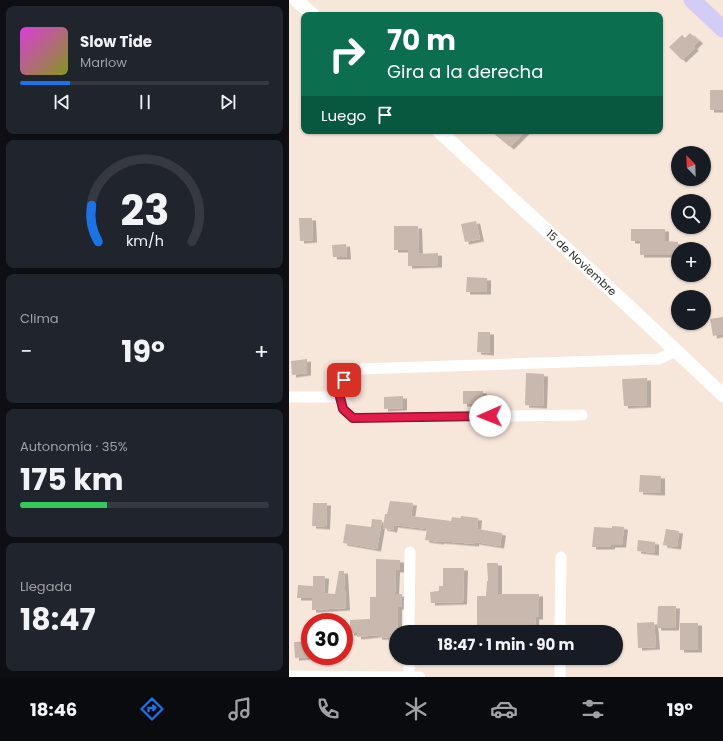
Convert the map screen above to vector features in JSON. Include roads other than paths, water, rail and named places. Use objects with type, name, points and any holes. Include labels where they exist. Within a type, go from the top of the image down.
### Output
[{"type":"main road","points":[[692,0],[723,29]]},
{"type":"street","points":[[296,0],[310,12]]},
{"type":"street","name":"15 de Noviembre","points":[[442,134],[723,395]]},
{"type":"street","points":[[582,415],[353,418],[343,409],[340,397],[344,380],[360,369],[659,358],[676,351]]},
{"type":"street","points":[[289,397],[340,397]]},
{"type":"street","points":[[409,625],[410,552]]},
{"type":"street","points":[[561,557],[561,625]]},
{"type":"street","points":[[409,665],[409,677]]},
{"type":"street","points":[[560,665],[560,677]]},
{"type":"street","points":[[289,676],[420,677]]}]
